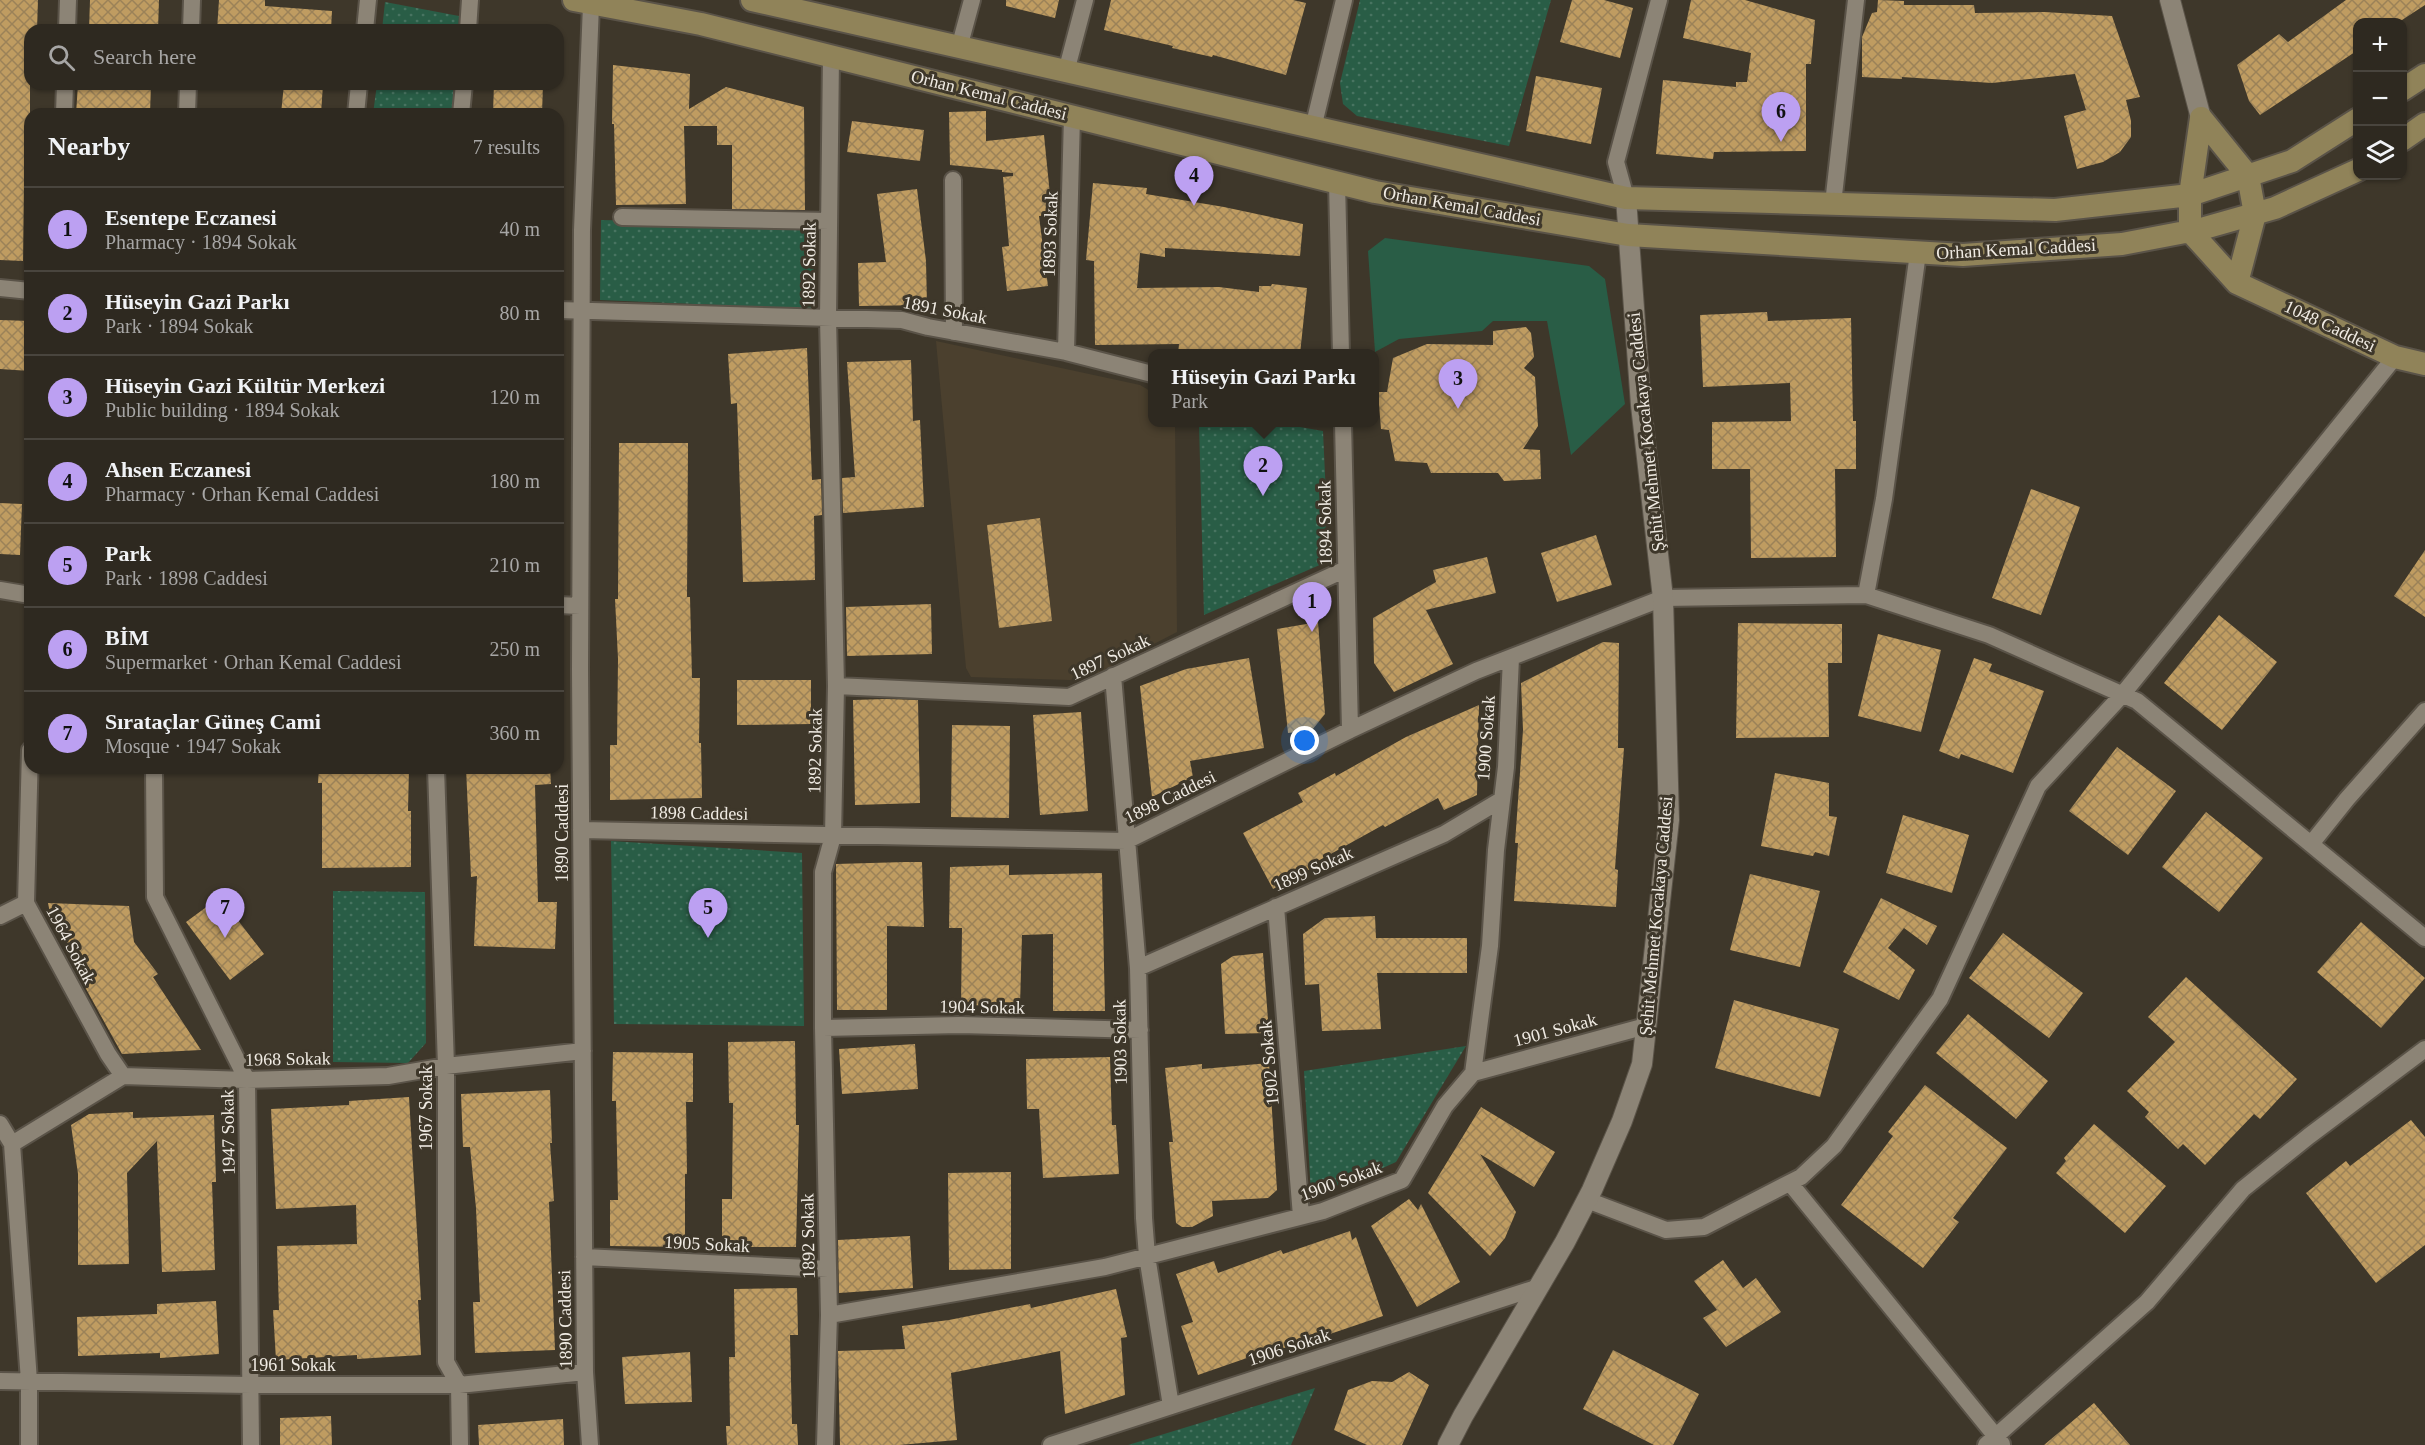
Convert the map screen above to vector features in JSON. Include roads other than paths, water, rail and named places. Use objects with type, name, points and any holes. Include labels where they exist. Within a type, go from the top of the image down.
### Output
[{"type":"main road","name":"Orhan Kemal Caddesi","points":[[752,0],[1626,198],[2190,213],[2251,195],[2275,208],[2353,172]]},
{"type":"main road","name":"Orhan Kemal Caddesi","points":[[586,2],[701,24],[1375,192],[1628,235],[1963,255],[2122,244],[2190,213],[2251,195],[2292,161],[2353,122]]},
{"type":"main road","points":[[2407,87],[2425,75]]},
{"type":"main road","points":[[2201,118],[2251,195],[2237,283]]},
{"type":"main road","points":[[2190,213],[2201,118]]},
{"type":"main road","points":[[2407,137],[2425,124]]},
{"type":"main road","name":"1048 Caddesi","points":[[2190,213],[2237,283],[2395,357],[2425,364]]},
{"type":"street","points":[[67,24],[68,0]]},
{"type":"street","points":[[191,24],[192,0]]},
{"type":"street","points":[[366,24],[368,0]]},
{"type":"street","points":[[468,24],[470,0]]},
{"type":"street","points":[[959,48],[972,0]]},
{"type":"street","points":[[1066,72],[1085,0]]},
{"type":"street","points":[[1313,128],[1344,0]]},
{"type":"street","points":[[1626,198],[1616,162],[1659,0]]},
{"type":"street","points":[[1833,204],[1856,0]]},
{"type":"street","points":[[2169,0],[2201,118]]},
{"type":"street","name":"1890 Caddesi","points":[[586,2],[580,606],[585,1372],[590,1445]]},
{"type":"street","name":"1892 Sokak","points":[[825,1445],[829,1315],[823,1028],[823,872],[833,836],[836,686],[828,318],[831,56]]},
{"type":"street","points":[[64,108],[65,90]]},
{"type":"street","points":[[187,108],[188,90]]},
{"type":"street","points":[[357,108],[358,90]]},
{"type":"street","points":[[462,108],[463,90]]},
{"type":"street","name":"1893 Sokak","points":[[1066,352],[1072,116]]},
{"type":"street","points":[[954,180],[954,332]]},
{"type":"street","points":[[1337,182],[1341,349]]},
{"type":"street","name":"Şehit Mehmet Kocakaya Caddesi","points":[[1448,1445],[1587,1200],[1622,1121],[1642,1064],[1669,820],[1663,598],[1641,405],[1626,198]]},
{"type":"street","points":[[622,217],[829,221]]},
{"type":"street","points":[[1866,595],[1884,499],[1918,253]]},
{"type":"street","points":[[0,288],[24,290]]},
{"type":"street","name":"1891 Sokak","points":[[564,310],[902,320],[954,332],[1066,352],[1148,373]]},
{"type":"street","points":[[1587,1200],[1666,1230],[1704,1227],[1801,1177],[1834,1146],[1940,999],[2038,786],[2122,695],[2395,357]]},
{"type":"street","name":"1894 Sokak","points":[[1342,427],[1350,730]]},
{"type":"street","name":"1897 Sokak","points":[[836,686],[1069,697],[1346,569]]},
{"type":"street","points":[[0,591],[24,594]]},
{"type":"street","points":[[1663,598],[1866,595],[1989,635],[2137,701],[2425,938]]},
{"type":"street","name":"1898 Caddesi","points":[[581,830],[1126,841],[1350,730],[1476,671],[1663,598]]},
{"type":"street","points":[[564,605],[580,606]]},
{"type":"street","name":"1900 Sokak","points":[[829,1315],[1105,1267],[1323,1211],[1402,1180],[1445,1106],[1473,1073],[1490,946],[1501,800],[1506,767],[1510,658]]},
{"type":"street","name":"1903 Sokak","points":[[1113,676],[1138,968],[1144,1218],[1147,1256],[1171,1406]]},
{"type":"street","points":[[2311,843],[2425,711]]},
{"type":"street","name":"1964 Sokak","points":[[29,774],[26,903],[108,1054],[123,1076]]},
{"type":"street","name":"1947 Sokak","points":[[154,774],[155,897],[247,1080],[251,1445]]},
{"type":"street","name":"1967 Sokak","points":[[436,774],[446,1066],[446,1362],[459,1385],[460,1445]]},
{"type":"street","name":"1899 Sokak","points":[[1138,968],[1444,834],[1501,800]]},
{"type":"street","points":[[0,916],[26,903]]},
{"type":"street","name":"1902 Sokak","points":[[1276,907],[1302,1216]]},
{"type":"street","name":"1904 Sokak","points":[[823,1028],[960,1025],[1140,1030]]},
{"type":"street","name":"1901 Sokak","points":[[1473,1073],[1646,1026]]},
{"type":"street","points":[[1790,1183],[1995,1442],[2147,1302],[2243,1189],[2425,1049]]},
{"type":"street","name":"1968 Sokak","points":[[123,1076],[247,1080],[388,1076],[446,1066],[583,1051]]},
{"type":"street","points":[[12,1144],[123,1076]]},
{"type":"street","points":[[0,1124],[12,1144],[28,1381],[29,1445]]},
{"type":"street","name":"1905 Sokak","points":[[584,1257],[828,1269]]},
{"type":"street","name":"1906 Sokak","points":[[1051,1445],[1539,1287]]},
{"type":"street","name":"1961 Sokak","points":[[0,1381],[250,1385],[459,1385],[585,1372]]},
{"type":"place","name":"BİM","points":[[1781,142]]},
{"type":"place","name":"Ahsen Eczanesi","points":[[1194,206]]},
{"type":"place","name":"Hüseyin Gazi Kültür Merkezi","points":[[1458,409]]},
{"type":"place","name":"Hüseyin Gazi Parkı","points":[[1263,496]]},
{"type":"place","name":"Esentepe Eczanesi","points":[[1312,632]]},
{"type":"place","name":"Sırataçlar Güneş Cami","points":[[225,938]]},
{"type":"place","name":"Park","points":[[708,938]]}]
